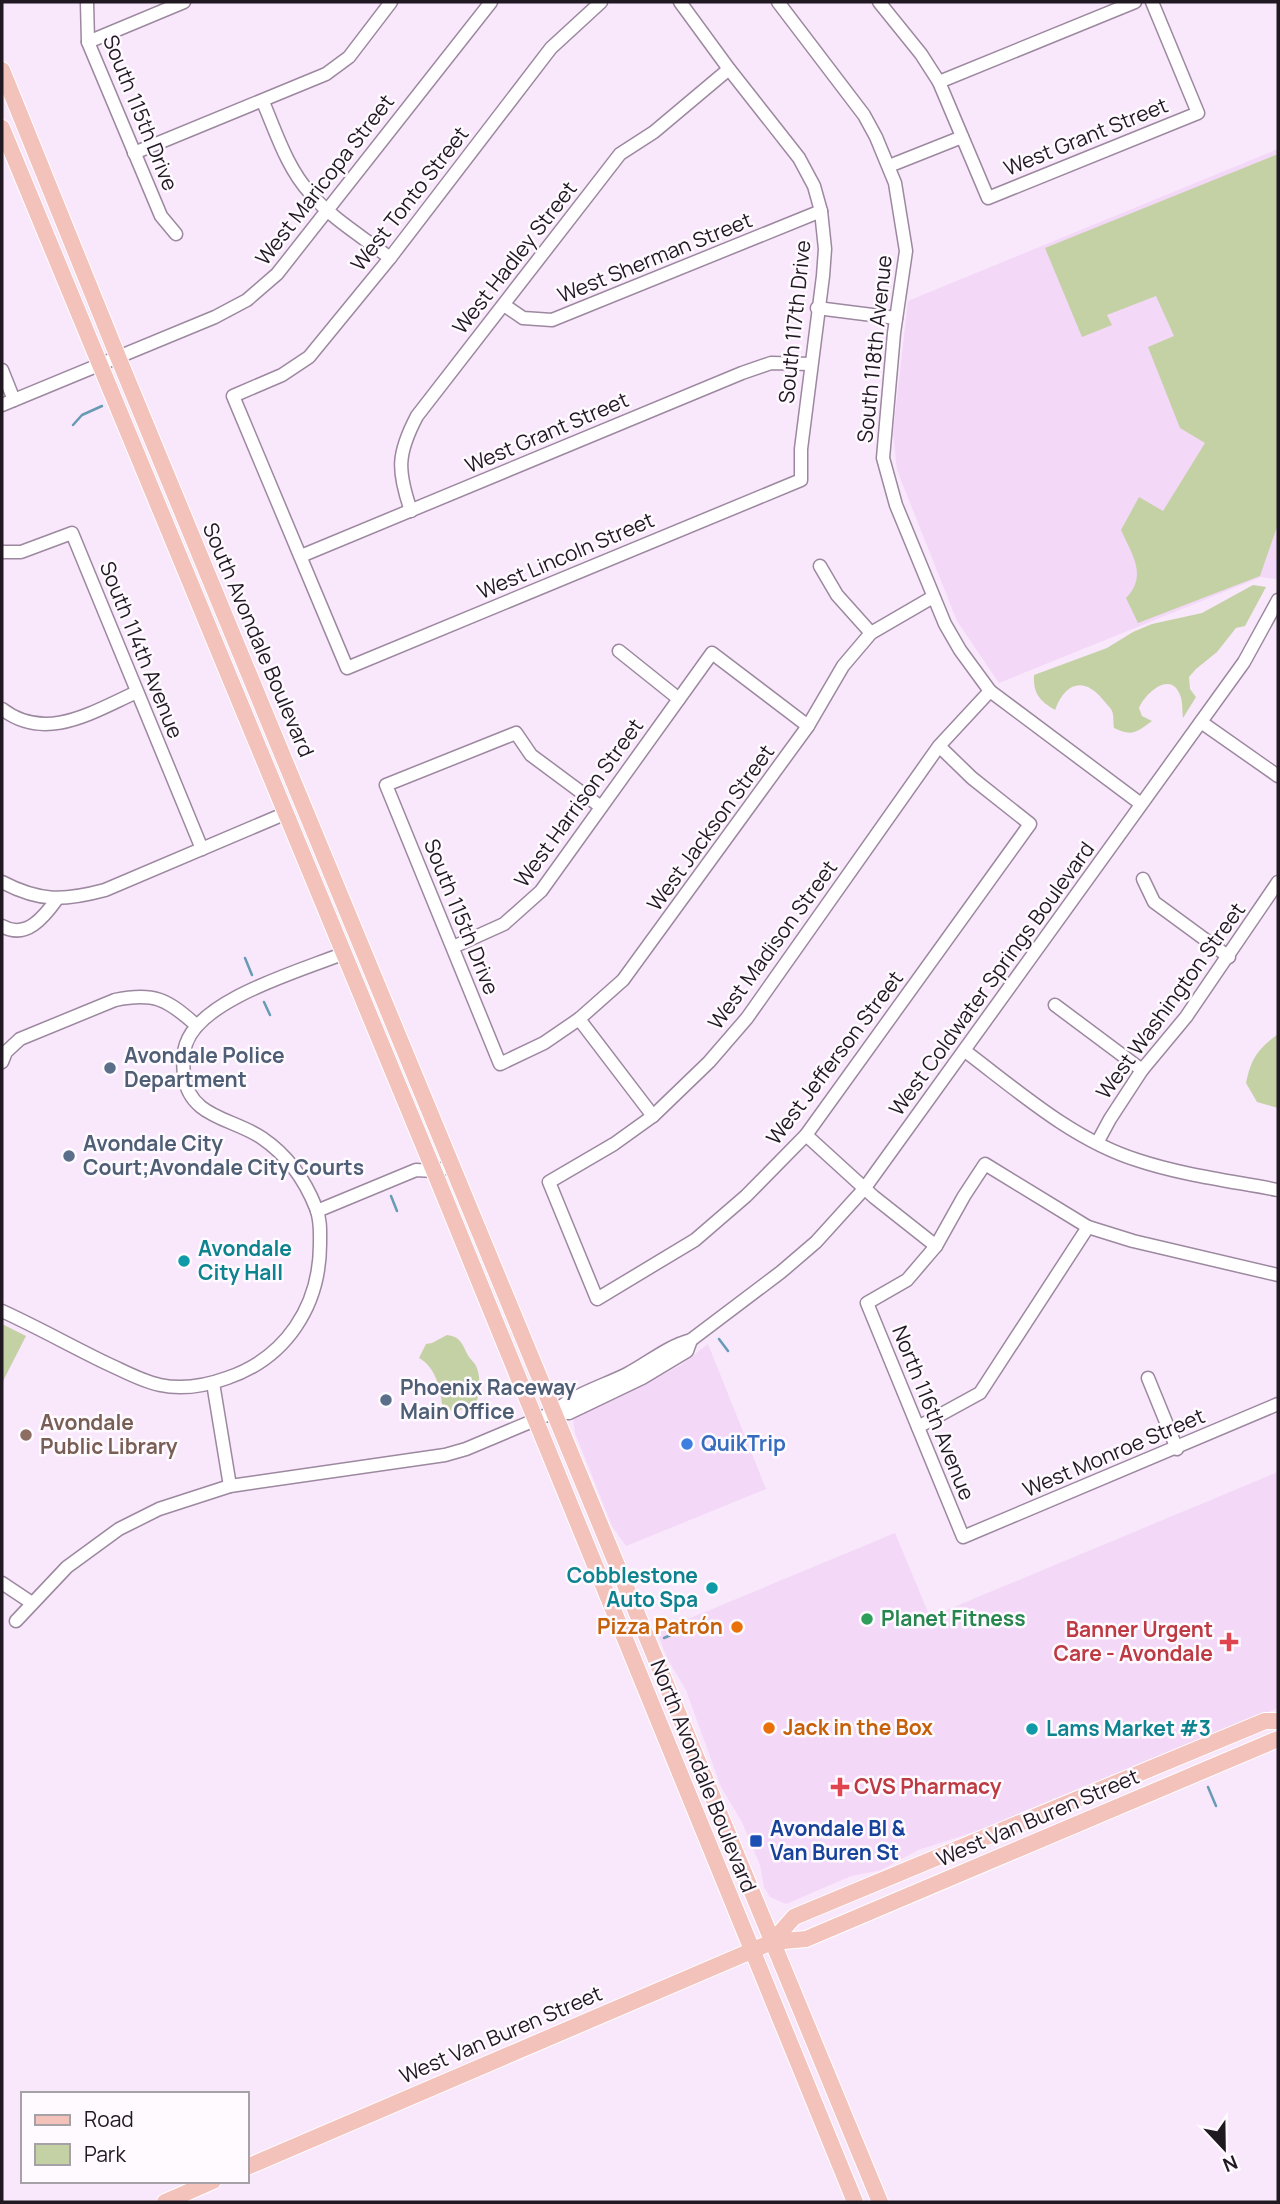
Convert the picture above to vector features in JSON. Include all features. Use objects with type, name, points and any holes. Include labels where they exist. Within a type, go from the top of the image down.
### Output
[{"type":"main road","name":"South Avondale Boulevard","points":[[2,70],[477,1226]]},
{"type":"main road","name":"South Avondale Boulevard","points":[[2,128],[434,1171]]},
{"type":"main road","points":[[342,954],[362,946]]},
{"type":"main road","name":"North Avondale Boulevard","points":[[434,1171],[855,2202]]},
{"type":"main road","name":"North Avondale Boulevard","points":[[477,1226],[879,2201]]},
{"type":"main road","points":[[602,1586],[618,1598],[647,1668],[651,1672],[660,1670]]},
{"type":"main road","points":[[646,1692],[658,1692],[684,1752],[699,1764]]},
{"type":"main road","name":"West Van Buren Street","points":[[772,1942],[794,1917],[1265,1721],[1278,1721]]},
{"type":"main road","name":"West Van Buren Street","points":[[248,2167],[772,1942],[806,1939],[1278,1738]]},
{"type":"main road","points":[[1117,1807],[1124,1793],[1167,1776],[1187,1755]]},
{"type":"main road","points":[[1021,1847],[1027,1837],[1091,1809],[1101,1790]]},
{"type":"main road","points":[[821,2120],[838,2133],[864,2192],[879,2201]]},
{"type":"main road","points":[[165,2202],[208,2183]]},
{"type":"street","name":"South 115th Drive","points":[[87,2],[88,42],[161,216],[176,234]]},
{"type":"street","points":[[88,42],[184,2]]},
{"type":"street","points":[[134,153],[326,74],[349,57],[391,2]]},
{"type":"street","name":"West Maricopa Street","points":[[8,403],[205,322],[247,300],[277,274],[491,2]]},
{"type":"street","name":"South 117th Drive","points":[[680,2],[799,158],[814,186],[821,211],[825,249],[801,449],[801,480]]},
{"type":"street","name":"South 118th Avenue","points":[[778,2],[858,107],[889,166],[899,201],[906,251],[883,458],[896,505],[944,624],[990,691],[1141,804]]},
{"type":"street","points":[[879,2],[921,54],[939,82],[962,137],[889,166]]},
{"type":"street","points":[[939,82],[1136,2]]},
{"type":"street","name":"West Grant Street","points":[[962,137],[988,198],[1198,113],[1152,2]]},
{"type":"street","name":"West Tonto Street","points":[[301,556],[233,396],[282,375],[309,357],[390,258],[551,48],[596,3]]},
{"type":"street","name":"West Hadley Street","points":[[411,511],[400,480],[401,453],[405,438],[417,416],[620,154],[654,132],[729,69]]},
{"type":"street","points":[[263,102],[293,169],[308,192],[327,210],[390,258]]},
{"type":"street","name":"West Sherman Street","points":[[504,305],[523,318],[552,320],[580,311],[821,211]]},
{"type":"street","points":[[817,308],[897,318]]},
{"type":"street","name":"West Grant Street","points":[[301,556],[742,373],[771,363],[811,364]]},
{"type":"street","points":[[2,370],[8,403]]},
{"type":"street","name":"West Lincoln Street","points":[[301,556],[347,668],[801,480]]},
{"type":"street","name":"South 114th Avenue","points":[[2,552],[21,552],[72,533],[202,849]]},
{"type":"street","points":[[820,566],[837,595],[871,633]]},
{"type":"street","name":"West Jackson Street","points":[[500,1063],[544,1043],[579,1019],[623,980],[808,726],[843,666],[871,633],[933,597]]},
{"type":"street","name":"West Coldwater Springs Boulevard","points":[[230,1486],[445,1455],[466,1449],[554,1412],[565,1402],[626,1374],[678,1343],[691,1340],[771,1281],[816,1242],[864,1188],[1244,662],[1278,600]]},
{"type":"street","points":[[619,651],[679,699]]},
{"type":"street","name":"West Harrison Street","points":[[453,947],[504,924],[541,891],[712,653],[808,726]]},
{"type":"street","name":"West Madison Street","points":[[597,1298],[549,1182],[614,1144],[653,1116],[701,1071],[747,1018],[939,746],[990,691]]},
{"type":"street","points":[[2,709],[18,719],[40,725],[62,724],[137,692]]},
{"type":"street","points":[[1201,722],[1278,776]]},
{"type":"street","name":"South 115th Drive","points":[[500,1063],[386,785],[516,733],[531,755],[601,807]]},
{"type":"street","name":"West Jefferson Street","points":[[597,1298],[695,1240],[746,1196],[806,1135],[1030,824],[972,778],[939,746]]},
{"type":"street","points":[[2,882],[22,892],[57,899],[105,890],[284,814]]},
{"type":"street","points":[[1143,879],[1154,902],[1229,957]]},
{"type":"street","name":"West Washington Street","points":[[1097,1143],[1142,1070],[1186,1017],[1278,882]]},
{"type":"street","points":[[2,926],[13,930],[36,925],[57,899]]},
{"type":"street","points":[[2,1311],[147,1381],[186,1388],[213,1383],[248,1371],[269,1357],[296,1327],[317,1280],[320,1226],[317,1210],[306,1185],[278,1150],[260,1136],[213,1116],[191,1097],[184,1080],[186,1045],[196,1025],[212,1010],[235,997],[342,954]]},
{"type":"street","points":[[2,1062],[20,1039],[115,1000],[132,996],[145,995],[160,1000],[181,1012],[196,1025]]},
{"type":"street","points":[[1055,1005],[1142,1070]]},
{"type":"street","points":[[579,1019],[653,1116]]},
{"type":"street","points":[[965,1051],[1058,1119],[1097,1143],[1136,1160],[1173,1170],[1278,1190]]},
{"type":"street","points":[[806,1135],[864,1188],[936,1246],[985,1164],[1088,1227],[1133,1241],[1278,1275]]},
{"type":"street","points":[[317,1210],[416,1170],[434,1171],[453,1166]]},
{"type":"street","points":[[918,1427],[980,1393],[1088,1227]]},
{"type":"street","name":"North 116th Avenue","points":[[936,1246],[906,1280],[867,1303],[964,1537]]},
{"type":"street","points":[[1148,1378],[1177,1448]]},
{"type":"street","points":[[16,1621],[67,1567],[120,1529],[159,1509],[230,1486],[213,1383]]},
{"type":"street","name":"West Monroe Street","points":[[964,1537],[1278,1404]]},
{"type":"street","points":[[2,1583],[32,1603]]},
{"type":"shaded area","points":[[1278,149],[1276,579],[1261,577],[999,683],[957,621],[897,470],[893,433],[908,301]]},
{"type":"shaded area","points":[[708,1344],[766,1489],[626,1546],[612,1526],[575,1433],[573,1418],[681,1365]]},
{"type":"shaded area","points":[[1278,1472],[1278,1708],[996,1825],[918,1850],[881,1870],[851,1876],[786,1904],[770,1897],[764,1887],[760,1865],[742,1822],[721,1787],[686,1690],[667,1658],[657,1632],[895,1533],[930,1617]]},
{"type":"green space","points":[[1278,154],[1278,524],[1260,576],[1138,623],[1126,598],[1136,581],[1136,565],[1121,530],[1139,497],[1163,511],[1205,443],[1180,428],[1148,347],[1174,336],[1156,296],[1107,315],[1112,325],[1082,337],[1045,248]]},
{"type":"green space","points":[[1253,585],[1266,587],[1245,626],[1236,628],[1217,652],[1189,677],[1190,689],[1196,697],[1183,718],[1181,697],[1171,684],[1158,686],[1147,696],[1139,708],[1142,716],[1152,721],[1130,733],[1114,728],[1111,710],[1091,688],[1077,685],[1071,688],[1055,710],[1036,692],[1034,675],[1107,648],[1152,624],[1202,613]]},
{"type":"green space","points":[[1278,1034],[1278,1108],[1257,1102],[1246,1083],[1256,1055]]},
{"type":"green space","points":[[2,1324],[26,1336],[2,1383]]},
{"type":"green space","points":[[447,1335],[461,1342],[479,1375],[476,1404],[458,1411],[442,1404],[436,1378],[429,1366],[419,1358],[426,1344]]},
{"type":"waterway","points":[[73,425],[82,415],[102,406]]},
{"type":"waterway","points":[[245,958],[252,975]]},
{"type":"waterway","points":[[264,1002],[270,1015]]},
{"type":"waterway","points":[[391,1196],[397,1211]]},
{"type":"waterway","points":[[719,1339],[728,1351]]},
{"type":"waterway","points":[[664,1638],[680,1631]]},
{"type":"waterway","points":[[1208,1787],[1216,1806]]},
{"type":"place","name":"Avondale Police Department","points":[[110,1068]]},
{"type":"place","name":"Avondale City Court;Avondale City Courts","points":[[69,1156]]},
{"type":"place","name":"Avondale City Hall","points":[[184,1261]]},
{"type":"place","name":"Phoenix Raceway Main Office","points":[[386,1400]]},
{"type":"place","name":"Avondale Public Library","points":[[26,1435]]},
{"type":"place","name":"QuikTrip","points":[[687,1444]]},
{"type":"place","name":"Cobblestone Auto Spa","points":[[712,1588]]},
{"type":"place","name":"Planet Fitness","points":[[867,1619]]},
{"type":"place","name":"Pizza Patrón","points":[[737,1627]]},
{"type":"place","name":"Banner Urgent Care - Avondale","points":[[1229,1642]]},
{"type":"place","name":"Jack in the Box","points":[[769,1728]]},
{"type":"place","name":"Lams Market #3","points":[[1032,1729]]},
{"type":"place","name":"CVS Pharmacy","points":[[840,1787]]},
{"type":"place","name":"Avondale Bl & Van Buren St","points":[[756,1841]]}]
